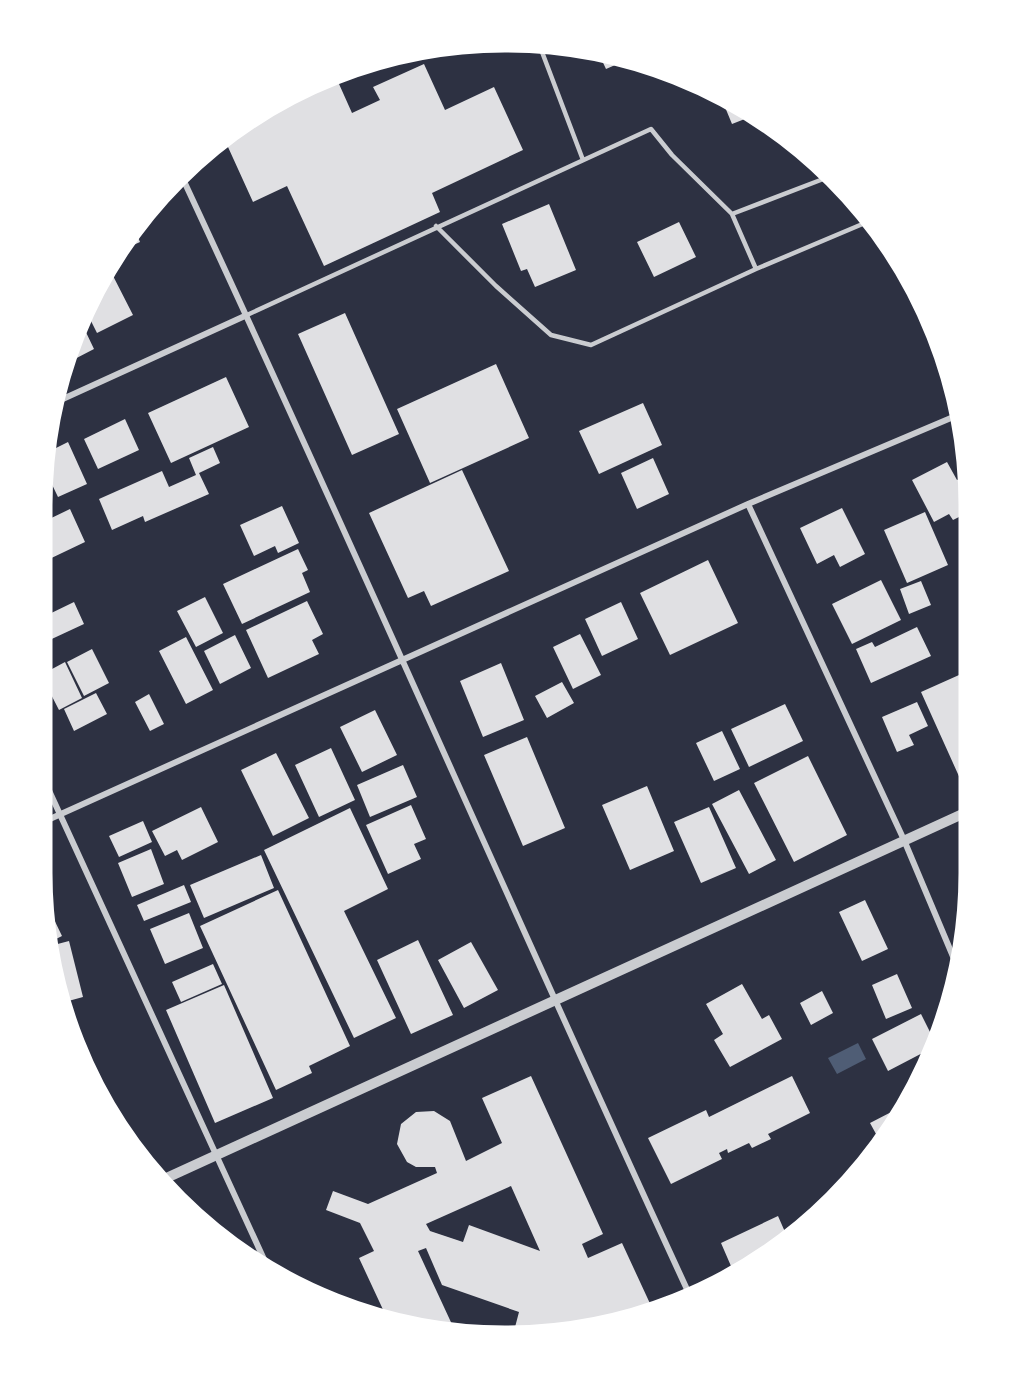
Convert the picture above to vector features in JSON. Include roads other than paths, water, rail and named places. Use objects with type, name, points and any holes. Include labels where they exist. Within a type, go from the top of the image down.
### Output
[{"type":"street","points":[[185,183],[403,658],[553,1000],[687,1289]]},
{"type":"street","points":[[64,399],[247,315]]},
{"type":"street","points":[[51,818],[748,504],[951,418]]},
{"type":"street","points":[[748,504],[904,840],[952,954]]},
{"type":"street","points":[[51,796],[263,1256]]},
{"type":"street","points":[[169,1177],[960,815]]},
{"type":"lane","points":[[542,53],[583,160]]},
{"type":"lane","points":[[247,315],[436,226],[651,129],[672,154],[732,214],[756,269]]},
{"type":"lane","points":[[732,214],[823,180]]},
{"type":"lane","points":[[436,226],[496,286],[551,334],[591,345],[756,269],[862,224]]},
{"type":"water","points":[[858,1043],[866,1059],[837,1074],[828,1058]]}]
